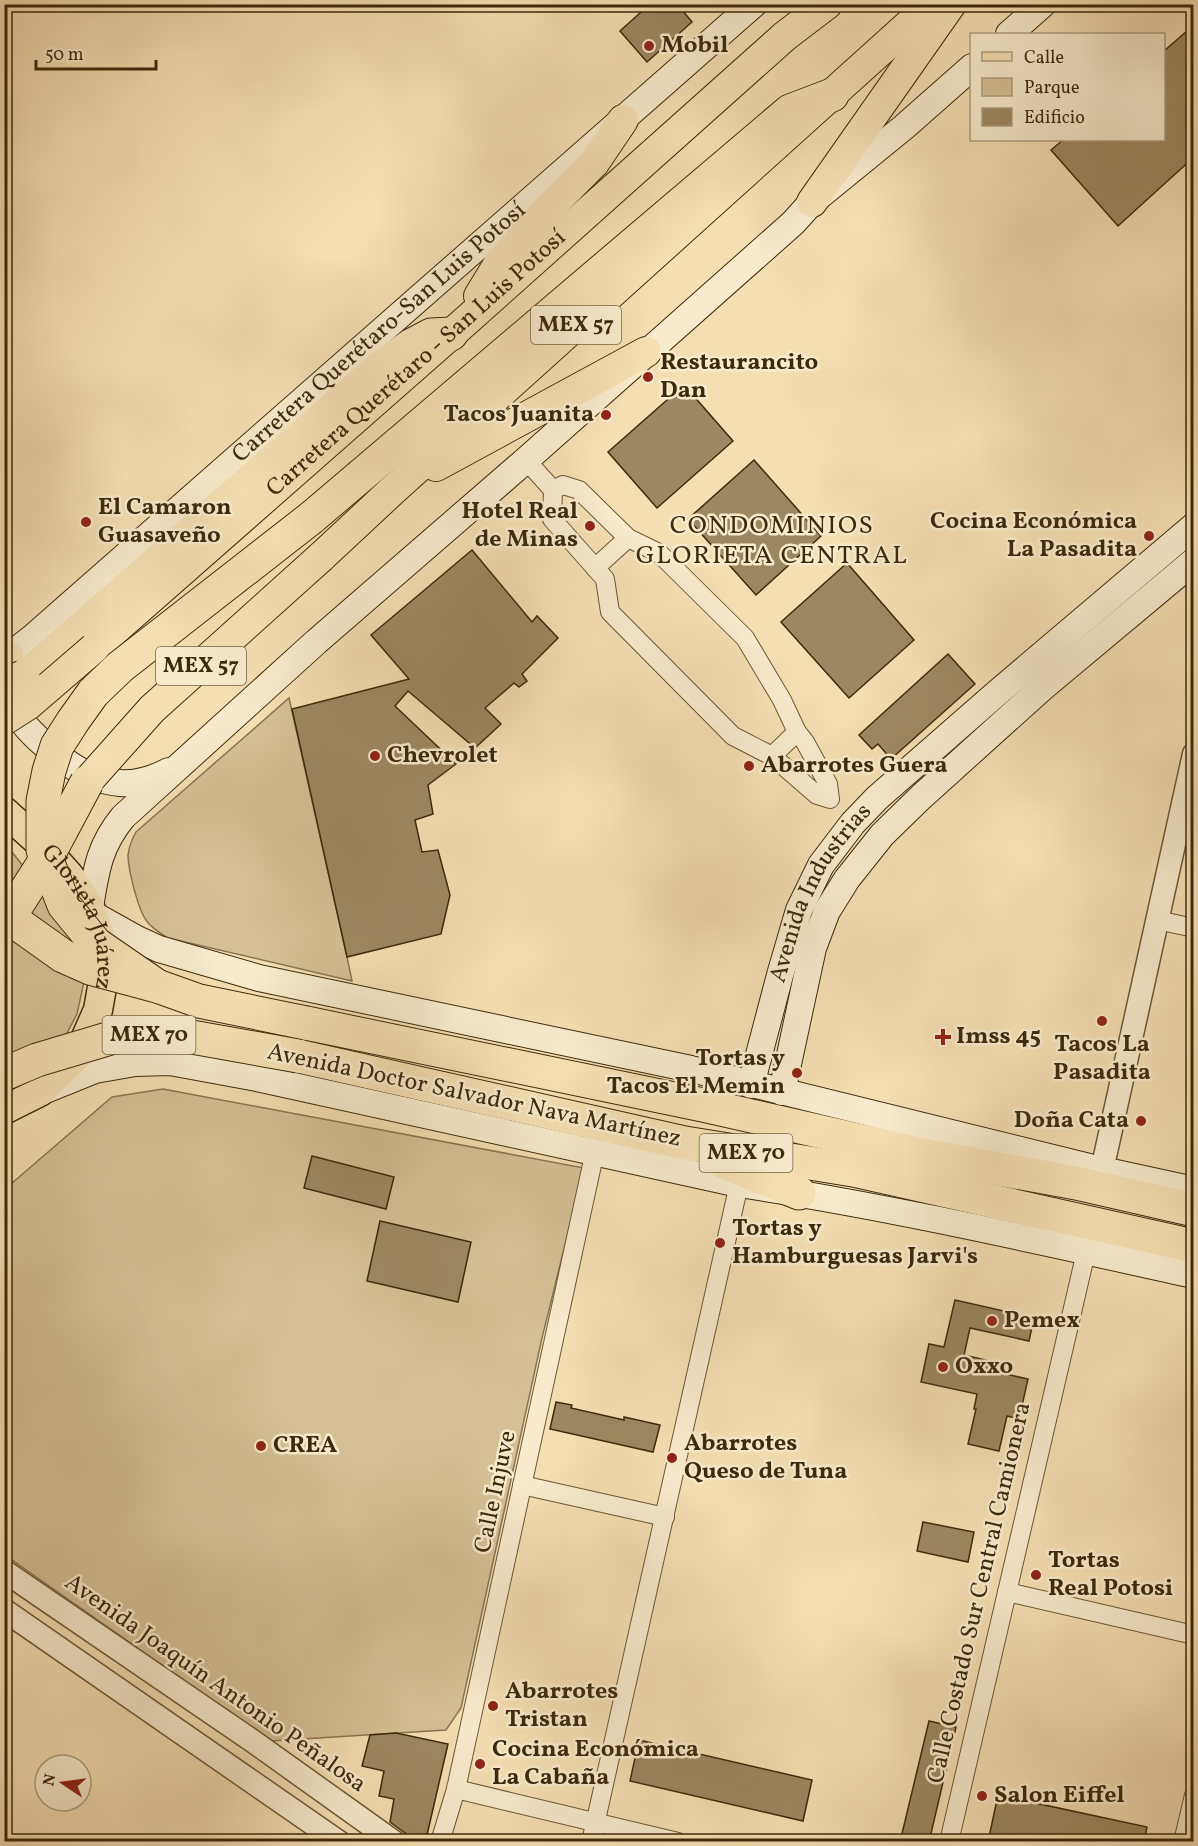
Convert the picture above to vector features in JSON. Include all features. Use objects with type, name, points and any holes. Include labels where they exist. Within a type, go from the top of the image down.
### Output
[{"type":"highway","name":"Carretera Querétaro - San Luis Potosí","points":[[4,720],[30,704],[455,331],[785,36],[826,4]]},
{"type":"highway","name":"MEX 57","points":[[87,782],[152,709],[932,4]]},
{"type":"highway","points":[[812,202],[951,4]]},
{"type":"highway","points":[[157,986],[96,944],[64,905],[43,850],[43,801],[49,771],[57,747],[93,693],[120,667],[311,518],[790,111],[832,95]]},
{"type":"highway","points":[[9,667],[43,662],[380,368],[412,345],[431,335],[455,331],[498,265],[543,214],[594,163],[622,120]]},
{"type":"highway","points":[[394,489],[646,352]]},
{"type":"highway","points":[[4,888],[87,782]]},
{"type":"highway","points":[[4,925],[45,861],[87,782]]},
{"type":"highway","points":[[4,873],[63,956]]},
{"type":"highway","name":"Avenida Doctor Salvador Nava Martínez","points":[[4,914],[63,956],[90,968],[157,986],[199,1001],[703,1105],[928,1156],[1077,1182],[1194,1210]]},
{"type":"highway","name":"Avenida Doctor Salvador Nava Martínez","points":[[4,1074],[37,1060],[114,1037],[175,1034],[298,1056],[685,1143],[853,1170],[1194,1246]]},
{"type":"highway","points":[[685,1143],[714,1158],[800,1193]]},
{"type":"highway","points":[[928,1156],[957,1152],[1019,1159],[1049,1157]]},
{"type":"main road","name":"Carretera Querétaro-San Luis Potosí","points":[[9,667],[32,638],[754,4]]},
{"type":"main road","points":[[1010,33],[1043,4]]},
{"type":"main road","points":[[970,70],[812,202],[793,222],[526,460],[316,642],[123,817],[111,831],[100,854],[92,911],[136,939],[159,949],[259,978],[679,1067],[1102,1170],[1194,1190]]},
{"type":"main road","name":"Avenida Industrias","points":[[751,1085],[799,910],[821,866],[853,823],[877,798],[1014,678],[1194,526]]},
{"type":"main road","name":"Avenida Industrias","points":[[782,1092],[813,948],[827,911],[847,879],[882,835],[982,742],[1042,688],[1194,561]]},
{"type":"main road","points":[[32,638],[14,671],[11,694],[14,709],[24,724],[45,745],[88,774],[122,784],[157,777],[180,766]]},
{"type":"main road","points":[[982,742],[988,731],[1014,700],[1014,678]]},
{"type":"main road","name":"Glorieta Juárez","points":[[4,811],[43,846],[62,868],[92,911],[102,941],[104,976],[98,1010],[78,1056],[40,1092],[4,1110]]},
{"type":"main road","points":[[256,1082],[234,1047],[230,1033],[230,1016],[235,999],[244,987],[259,978]]},
{"type":"main road","name":"Avenida Doctor Salvador Nava Martínez","points":[[40,1092],[94,1070],[135,1063],[170,1062],[256,1082],[587,1149],[739,1184],[800,1193],[1194,1275]]},
{"type":"street","points":[[526,460],[553,490],[552,519],[605,579],[610,612],[733,736],[772,756],[817,795],[830,799],[853,823]]},
{"type":"street","points":[[553,490],[563,485],[579,490],[628,538],[659,553],[745,638],[782,700],[796,732],[806,742],[828,784],[830,799]]},
{"type":"street","points":[[595,568],[628,538]]},
{"type":"street","points":[[772,756],[796,732]]},
{"type":"street","points":[[1102,1170],[1194,754]]},
{"type":"street","points":[[1157,920],[1194,928]]},
{"type":"street","name":"Calle Injuve","points":[[440,1842],[456,1789],[522,1485],[587,1149]]},
{"type":"street","points":[[591,1842],[739,1184]]},
{"type":"street","name":"Calle Costado Sur Central Camionera","points":[[949,1842],[1086,1252]]},
{"type":"street","points":[[522,1485],[665,1517]]},
{"type":"street","name":"Avenida Joaquín Antonio Peñalosa","points":[[7,1578],[254,1742],[394,1842]]},
{"type":"street","points":[[1007,1592],[1194,1635]]},
{"type":"street","points":[[4,1610],[339,1842]]},
{"type":"street","points":[[456,1789],[678,1842]]},
{"type":"street","points":[[1183,1842],[1192,1804]]},
{"type":"green space","points":[[289,698],[352,981],[168,938],[146,920],[132,879],[128,855],[136,832]]},
{"type":"green space","points":[[4,842],[59,911],[87,968],[77,1014],[57,1052],[4,1084]]},
{"type":"green space","name":"CREA","points":[[163,1089],[584,1168],[542,1338],[461,1708],[446,1730],[270,1741],[5,1555],[4,1190],[112,1097]]},
{"type":"building","name":"Mobil","points":[[650,4],[677,4],[692,22],[647,62],[620,31]]},
{"type":"building","points":[[1194,25],[1194,157],[1118,226],[1051,150],[1062,141],[1165,141],[1165,50]]},
{"type":"building","points":[[684,385],[733,441],[657,508],[608,452]]},
{"type":"building","points":[[754,460],[821,536],[756,595],[688,519]]},
{"type":"building","name":"Chevrolet","points":[[472,550],[532,622],[537,616],[558,638],[522,674],[527,681],[519,687],[514,683],[485,708],[501,724],[475,748],[408,691],[395,706],[456,764],[428,785],[433,814],[415,820],[422,852],[438,850],[450,895],[441,934],[347,957],[292,709],[409,679],[371,635]]},
{"type":"building","points":[[847,563],[914,640],[849,698],[781,622]]},
{"type":"building","points":[[948,654],[975,684],[891,759],[878,744],[872,749],[859,735]]},
{"type":"building","points":[[312,1156],[394,1177],[386,1209],[304,1188]]},
{"type":"building","points":[[380,1221],[471,1242],[458,1302],[367,1281]]},
{"type":"building","points":[[955,1300],[1034,1318],[1029,1341],[970,1328],[964,1355],[998,1363],[996,1372],[1028,1379],[1019,1419],[1007,1416],[999,1451],[968,1444],[977,1394],[921,1382],[929,1344],[944,1347]]},
{"type":"building","points":[[556,1402],[572,1405],[571,1408],[624,1420],[624,1417],[660,1425],[653,1452],[550,1429]]},
{"type":"building","points":[[923,1522],[974,1532],[968,1562],[917,1551]]},
{"type":"building","points":[[929,1721],[956,1727],[929,1842],[900,1842]]},
{"type":"building","points":[[396,1733],[448,1744],[427,1835],[417,1837],[416,1841],[390,1822],[394,1799],[379,1796],[384,1771],[362,1766],[370,1735]]},
{"type":"building","points":[[639,1740],[812,1780],[803,1821],[630,1781]]},
{"type":"building","points":[[998,1795],[1147,1827],[1144,1842],[988,1842]]},
{"type":"place","name":"Mobil","points":[[649,46]]},
{"type":"place","name":"Restaurancito Dan","points":[[648,377]]},
{"type":"place","name":"Tacos Juanita","points":[[606,415]]},
{"type":"place","name":"El Camaron Guasaveño","points":[[86,522]]},
{"type":"place","name":"Hotel Real de Minas","points":[[590,526]]},
{"type":"place","name":"Cocina Económica La Pasadita","points":[[1149,536]]},
{"type":"place","name":"Chevrolet","points":[[375,756]]},
{"type":"place","name":"Abarrotes Guera","points":[[749,766]]},
{"type":"place","name":"Tacos La Pasadita","points":[[1102,1021]]},
{"type":"place","name":"Imss 45","points":[[943,1037]]},
{"type":"place","name":"Tortas y Tacos El Memin","points":[[797,1073]]},
{"type":"place","name":"Doña Cata","points":[[1141,1121]]},
{"type":"place","name":"Tortas y Hamburguesas Jarvi's","points":[[720,1243]]},
{"type":"place","name":"Pemex","points":[[992,1321]]},
{"type":"place","name":"Oxxo","points":[[943,1367]]},
{"type":"place","name":"CREA","points":[[261,1446]]},
{"type":"place","name":"Abarrotes Queso de Tuna","points":[[672,1458]]},
{"type":"place","name":"Tortas Real Potosi","points":[[1036,1575]]},
{"type":"place","name":"Abarrotes Tristan","points":[[493,1706]]},
{"type":"place","name":"Cocina Económica La Cabaña","points":[[480,1764]]},
{"type":"place","name":"Salon Eiffel","points":[[982,1796]]},
{"type":"district","name":"CONDOMINIOS GLORIETA CENTRAL","points":[[772,541]]}]
